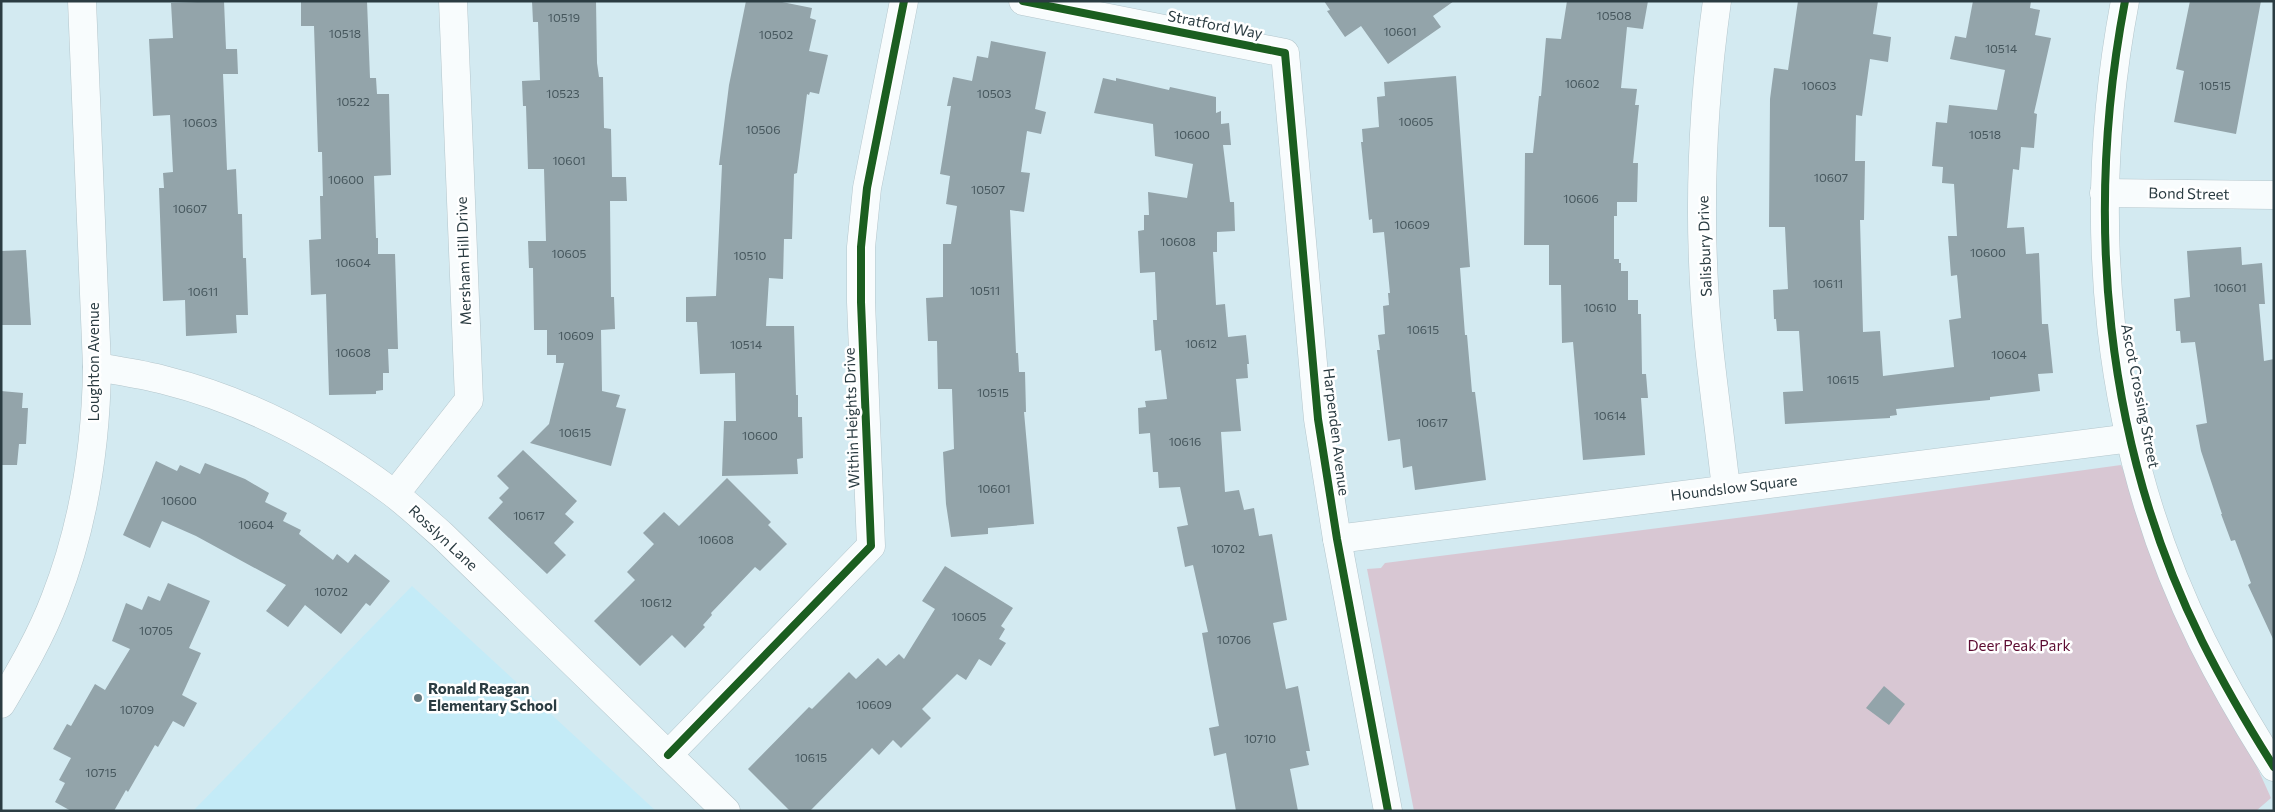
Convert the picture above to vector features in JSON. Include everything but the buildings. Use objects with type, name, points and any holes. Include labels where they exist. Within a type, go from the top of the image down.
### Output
[{"type":"street","name":"Loughton Avenue","points":[[1,704],[29,657],[55,598],[78,527],[91,463],[97,399],[97,367],[82,1]]},
{"type":"street","name":"Mersham Hill Drive","points":[[395,494],[469,400],[453,1]]},
{"type":"street","name":"Within Heights Drive","points":[[668,755],[871,546],[861,302],[861,246],[867,188],[904,1]]},
{"type":"street","name":"Stratford Way","points":[[1023,1],[1285,53]]},
{"type":"street","name":"Salisbury Drive","points":[[1717,1],[1711,40],[1703,142],[1703,246],[1709,345],[1726,489]]},
{"type":"street","name":"Ascot Crossing Street","points":[[2125,1],[2115,54],[2108,121],[2104,193],[2106,274],[2114,354],[2131,438],[2150,507],[2173,574],[2202,640],[2234,703],[2274,768]]},
{"type":"street","name":"Harpenden Avenue","points":[[1285,53],[1318,419],[1337,539],[1388,811]]},
{"type":"street","name":"Bond Street","points":[[2104,193],[2274,195]]},
{"type":"street","name":"Rosslyn Lane","points":[[97,367],[164,380],[235,403],[286,425],[342,457],[395,494],[442,535],[726,811]]},
{"type":"street","name":"Houndslow Square","points":[[1337,539],[2131,438]]},
{"type":"shaded area","name":"Ronald Reagan Elementary School","points":[[412,586],[656,811],[193,811]]},
{"type":"green space","name":"Deer Peak Park","points":[[2121,465],[2271,798],[2256,811],[1414,811],[1367,569],[1381,568],[1385,563],[1760,515]]},
{"type":"cycle path","points":[[668,755],[871,546],[861,302],[861,247],[867,188],[904,1]]},
{"type":"cycle path","points":[[1023,1],[1285,53],[1318,419],[1337,539],[1388,811]]},
{"type":"cycle path","points":[[2125,1],[2113,82],[2106,164],[2106,246],[2111,328],[2124,408],[2143,488],[2169,566],[2210,657],[2274,767]]},
{"type":"place","name":"Ronald Reagan Elementary School","points":[[418,698]]}]
